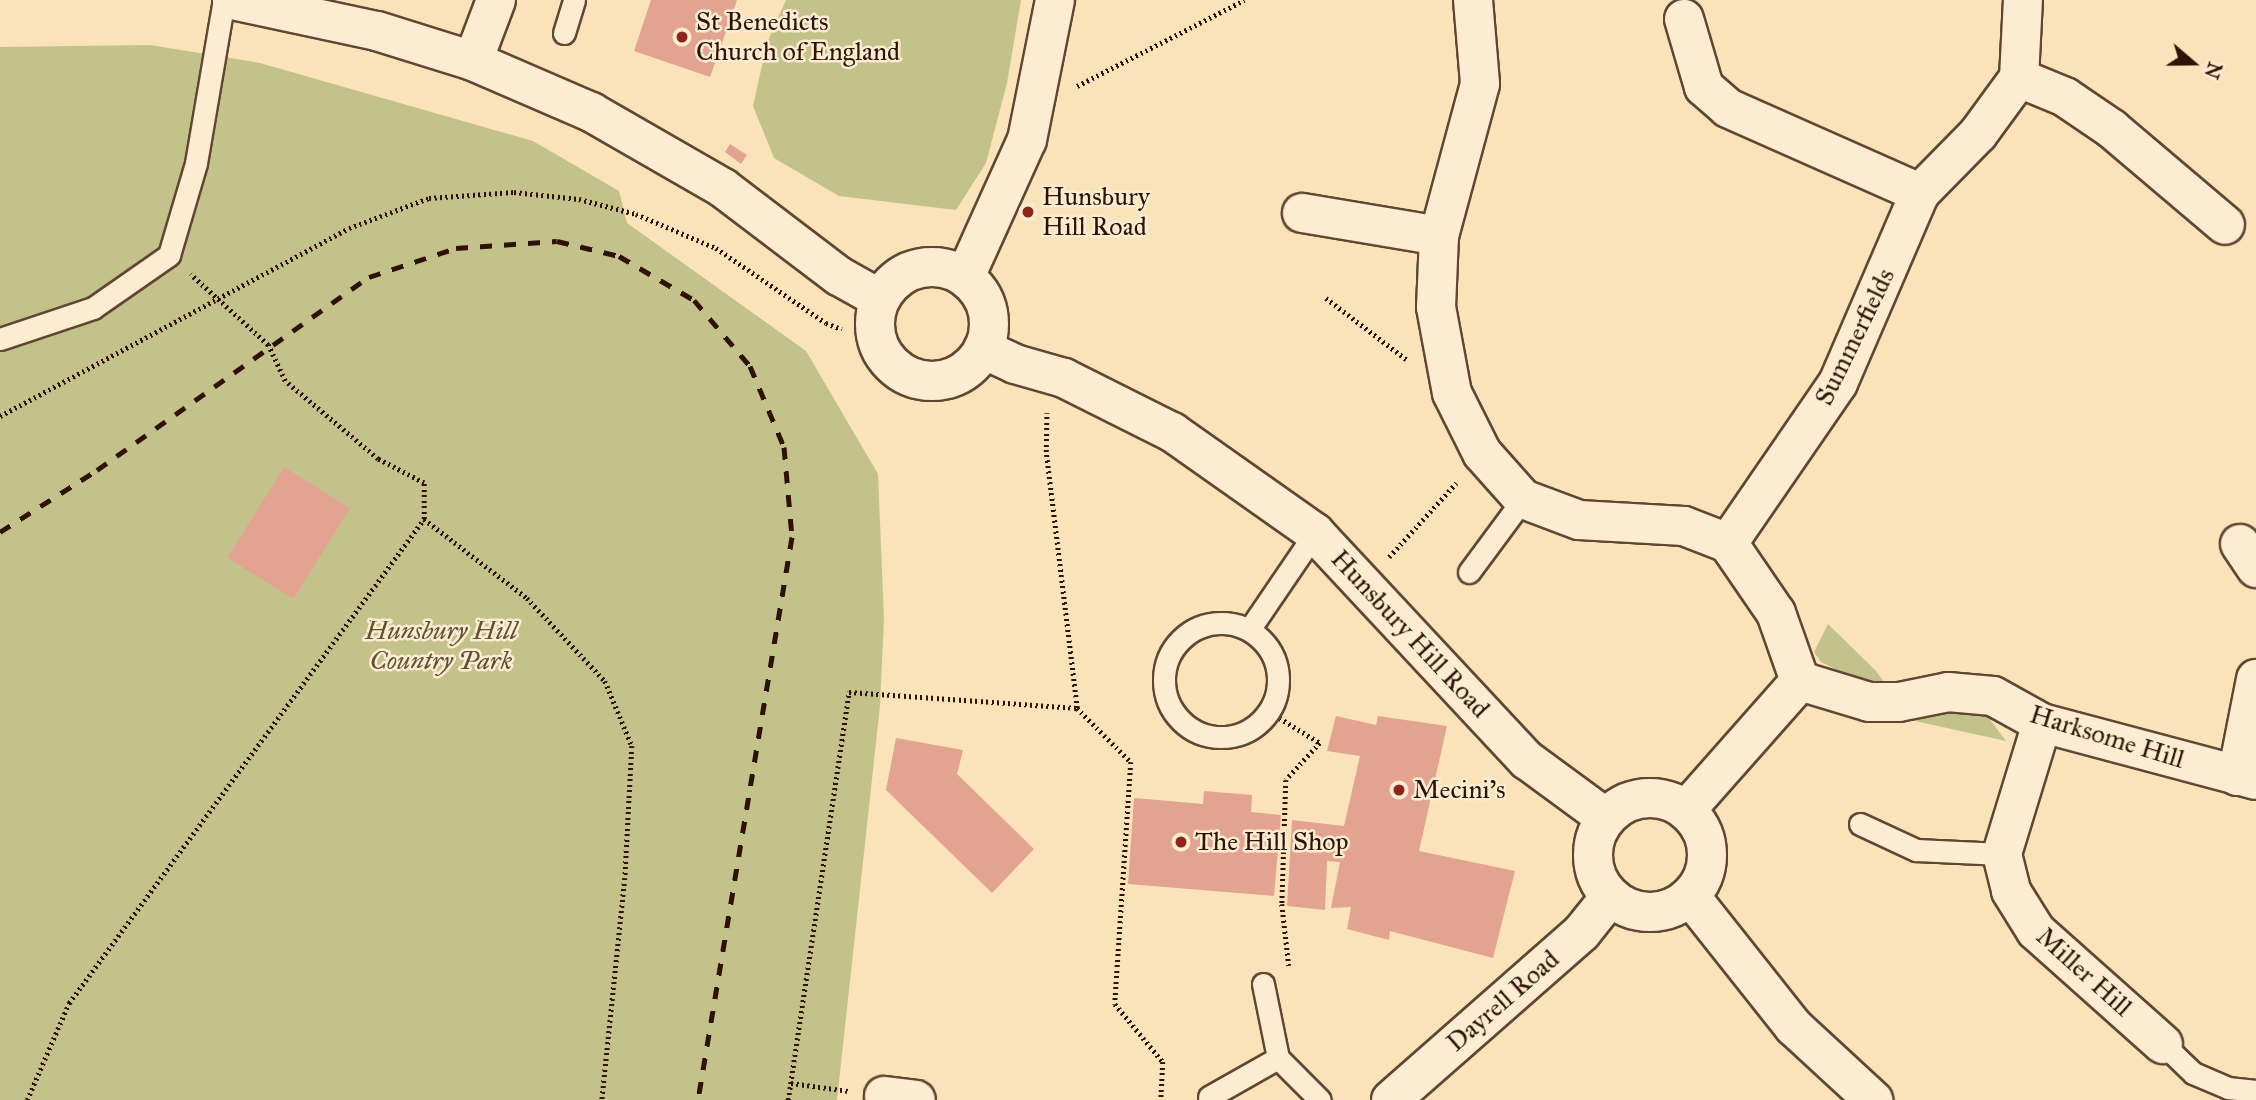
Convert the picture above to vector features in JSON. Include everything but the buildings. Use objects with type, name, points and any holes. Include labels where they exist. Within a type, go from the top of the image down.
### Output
[{"type":"street","points":[[232,0],[334,19],[473,61],[591,112],[723,188],[839,276],[880,299]]},
{"type":"street","points":[[473,61],[496,0]]},
{"type":"street","points":[[965,277],[1027,140],[1055,0]]},
{"type":"street","points":[[1473,0],[1480,85],[1439,236],[1436,307],[1450,381],[1482,453],[1522,499],[1579,520],[1684,526],[1728,543],[1776,613],[1800,681],[1686,810]]},
{"type":"street","points":[[2023,0],[2019,78],[2065,97],[2112,129],[2225,225]]},
{"type":"street","points":[[1684,19],[1704,87],[1728,108],[1920,193]]},
{"type":"street","name":"Summerfields","points":[[1728,543],[1838,383],[1920,193],[1978,134],[2019,78]]},
{"type":"street","points":[[1301,213],[1439,236]]},
{"type":"street","points":[[928,267],[965,277],[987,310],[989,329],[983,349],[959,374],[924,381],[907,376],[892,366],[875,334],[880,299],[908,272],[928,267]]},
{"type":"street","name":"Hunsbury Hill Road","points":[[983,349],[1015,364],[1063,378],[1172,432],[1315,533],[1527,760],[1606,818]]},
{"type":"street","points":[[2246,778],[2256,679]]},
{"type":"street","name":"Harksome Hill","points":[[1800,681],[1869,702],[1971,692],[1993,696],[2042,723],[2246,778]]},
{"type":"street","points":[[2002,853],[2042,723]]},
{"type":"street","points":[[1640,798],[1661,798],[1686,810],[1700,825],[1707,844],[1707,864],[1690,896],[1654,913],[1627,908],[1610,897],[1593,862],[1594,841],[1606,818],[1640,798]]},
{"type":"street","name":"Miller Hill","points":[[2002,853],[2011,891],[2036,931],[2163,1044]]},
{"type":"street","points":[[1690,896],[1794,1027],[1872,1100]]},
{"type":"street","name":"Dayrell Road","points":[[1391,1100],[1581,932],[1610,897]]},
{"type":"lane","points":[[0,339],[93,307],[169,255],[195,163],[224,0]]},
{"type":"lane","points":[[564,33],[574,0]]},
{"type":"lane","points":[[1469,572],[1522,499]]},
{"type":"lane","points":[[1251,627],[1315,533]]},
{"type":"lane","points":[[1204,621],[1251,627],[1279,663],[1270,712],[1238,738],[1192,733],[1163,696],[1169,650],[1204,621]]},
{"type":"lane","points":[[1860,824],[1916,850],[2002,853]]},
{"type":"lane","points":[[1263,984],[1278,1058],[1320,1100]]},
{"type":"lane","points":[[2163,1044],[2193,1073],[2228,1088],[2256,1091]]},
{"type":"lane","points":[[1209,1097],[1278,1058]]},
{"type":"path","points":[[1073,88],[1244,0]]},
{"type":"path","points":[[0,416],[349,228],[429,198],[514,192],[579,198],[648,219],[716,247],[826,323],[842,329]]},
{"type":"path","points":[[27,1100],[69,1003],[424,519],[424,484],[378,459],[285,381],[268,345],[169,255]]},
{"type":"path","points":[[1326,298],[1417,367]]},
{"type":"path","points":[[1063,378],[1047,409],[1046,452],[1077,708],[1131,762],[1115,1004],[1163,1062],[1161,1100]]},
{"type":"path","points":[[1364,585],[1482,453]]},
{"type":"path","points":[[424,519],[527,598],[605,681],[632,746],[625,878],[602,1100]]},
{"type":"path","points":[[788,1100],[849,692],[1077,708]]},
{"type":"path","points":[[1270,712],[1320,743],[1286,780],[1282,904],[1289,970]]},
{"type":"path","points":[[791,1083],[900,1098]]},
{"type":"green space","points":[[786,0],[1021,0],[1007,83],[986,163],[956,210],[839,196],[774,158],[753,106],[767,43]]},
{"type":"green space","name":"Hunsbury Hill Country Park","points":[[150,45],[260,63],[533,141],[619,191],[627,223],[806,351],[878,474],[884,618],[880,706],[837,1100],[0,1100],[0,47]]},
{"type":"green space","points":[[1828,624],[1876,671],[1886,685],[1867,685],[1821,662],[1814,652]]},
{"type":"green space","points":[[1965,712],[1988,717],[2006,741],[1915,721],[1930,713]]},
{"type":"railway","points":[[0,532],[97,470],[369,277],[456,248],[557,241],[619,256],[694,300],[750,366],[784,447],[792,537],[698,1100]]},
{"type":"place","name":"St Benedicts Church of England","points":[[682,37]]},
{"type":"place","name":"Hunsbury Hill Road","points":[[1028,212]]},
{"type":"place","name":"Mecini's","points":[[1399,790]]},
{"type":"place","name":"The Hill Shop","points":[[1181,842]]}]
